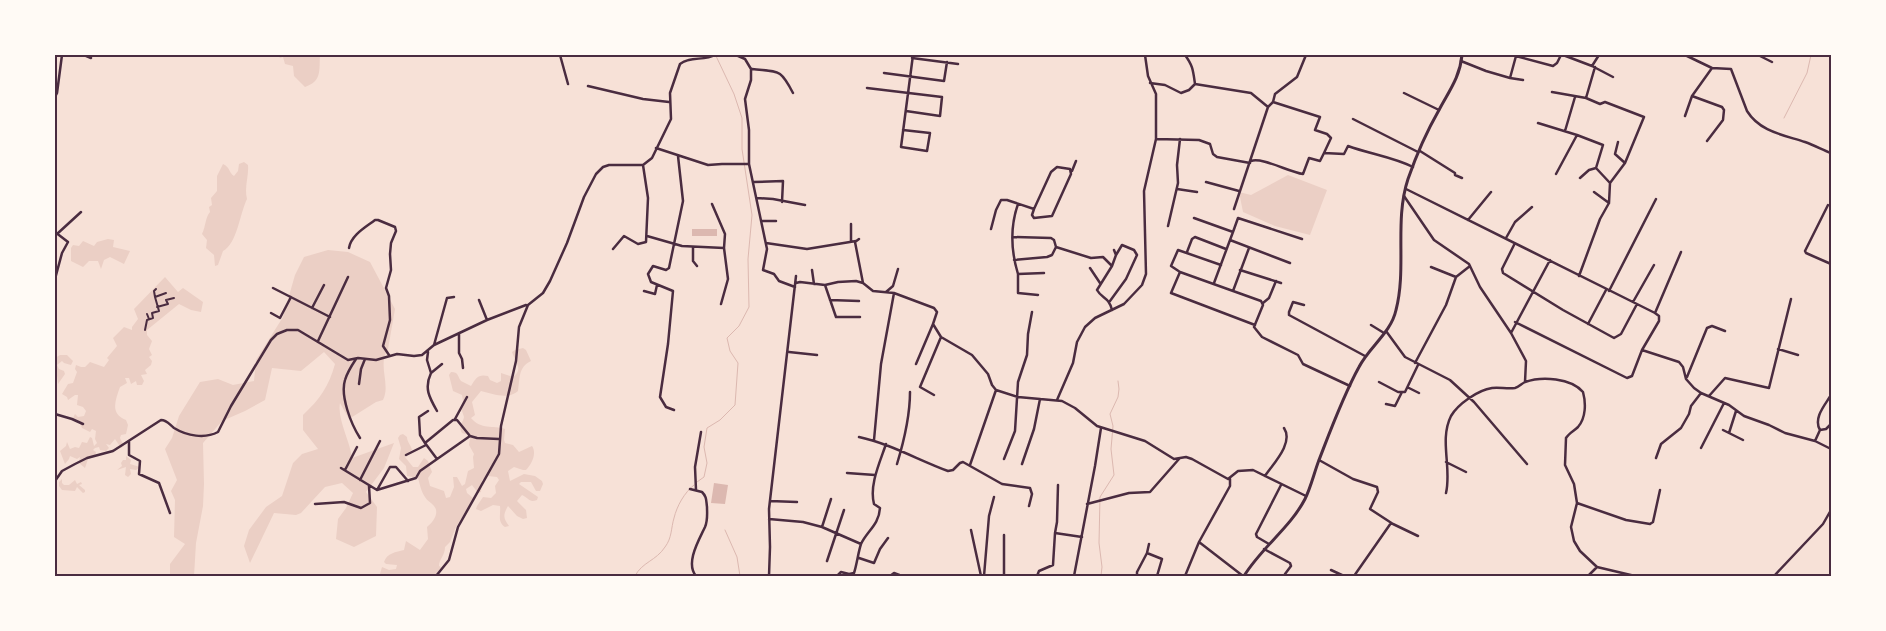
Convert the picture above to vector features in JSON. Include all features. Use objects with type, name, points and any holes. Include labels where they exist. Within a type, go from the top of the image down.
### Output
[{"type":"main road","points":[[1243,576],[1293,517],[1306,496],[1350,386],[1365,356],[1385,332],[1394,317],[1398,300],[1404,196],[1413,167],[1439,110],[1455,83],[1462,55]]},
{"type":"street","points":[[55,97],[62,55]]},
{"type":"street","points":[[84,55],[91,58]]},
{"type":"street","points":[[560,55],[568,84]]},
{"type":"street","points":[[55,481],[62,471],[87,458],[112,451],[163,420],[177,430],[190,434],[204,436],[218,432],[231,406],[271,340],[277,334],[287,330],[298,330],[346,359],[382,359],[389,355],[397,354],[414,356],[428,352],[434,346],[487,320],[528,305],[543,293],[550,281],[568,243],[584,197],[596,174],[603,166],[643,164],[652,158],[671,119],[670,89],[680,64],[688,60],[715,55]]},
{"type":"street","points":[[736,55],[747,61],[751,69],[751,80],[745,99],[749,130],[747,164],[757,198],[766,243],[767,255],[764,271],[774,274],[779,281],[795,285],[800,282],[825,285],[847,281],[863,283],[873,291],[894,293],[935,309],[937,314],[916,364]]},
{"type":"street","points":[[1057,400],[1072,366],[1077,342],[1085,327],[1096,318],[1124,304],[1141,287],[1146,274],[1144,191],[1156,139],[1156,94],[1150,83],[1145,55]]},
{"type":"street","points":[[1185,55],[1192,64],[1195,84]]},
{"type":"street","points":[[1234,209],[1268,107],[1273,102],[1275,94],[1297,77],[1306,55]]},
{"type":"street","points":[[1512,55],[1552,66],[1557,63],[1562,55],[1593,66],[1613,77]]},
{"type":"street","points":[[1586,98],[1593,66],[1599,55]]},
{"type":"street","points":[[1685,55],[1712,68],[1732,70],[1747,111],[1755,122],[1782,137],[1807,143],[1831,154]]},
{"type":"street","points":[[1758,55],[1772,62]]},
{"type":"street","points":[[1510,78],[1517,56]]},
{"type":"street","points":[[903,130],[930,133],[928,151],[901,147],[903,130],[906,111],[910,77],[913,57],[958,64]]},
{"type":"street","points":[[1461,61],[1486,71],[1523,80]]},
{"type":"street","points":[[884,73],[944,81],[947,62]]},
{"type":"street","points":[[1685,116],[1692,96],[1712,68]]},
{"type":"street","points":[[751,69],[782,74],[793,93]]},
{"type":"street","points":[[1150,83],[1165,85],[1181,93],[1189,90],[1195,84]]},
{"type":"street","points":[[1195,84],[1251,93],[1268,107]]},
{"type":"street","points":[[588,86],[643,99],[669,102]]},
{"type":"street","points":[[868,88],[942,98],[940,116],[906,111]]},
{"type":"street","points":[[1404,92],[1439,110]]},
{"type":"street","points":[[1552,92],[1586,98],[1600,104],[1605,102],[1644,118],[1625,163],[1610,183],[1609,203],[1600,219],[1579,276]]},
{"type":"street","points":[[1565,131],[1575,96]]},
{"type":"street","points":[[1692,96],[1722,107],[1724,110],[1725,116],[1723,120],[1707,141]]},
{"type":"street","points":[[1156,139],[1202,141],[1210,144],[1212,153],[1217,157],[1250,162],[1258,160],[1303,174],[1309,158],[1320,161],[1331,138],[1327,134],[1315,130],[1320,117],[1273,102]]},
{"type":"street","points":[[1353,119],[1420,152],[1455,172],[1455,176],[1462,178]]},
{"type":"street","points":[[1538,123],[1602,144],[1596,168]]},
{"type":"street","points":[[1556,174],[1577,135]]},
{"type":"street","points":[[1168,226],[1177,189],[1180,139]]},
{"type":"street","points":[[1618,142],[1615,154],[1625,163]]},
{"type":"street","points":[[1324,153],[1344,154],[1348,146],[1401,161],[1413,167]]},
{"type":"street","points":[[656,148],[708,165],[747,164]]},
{"type":"street","points":[[674,410],[666,407],[660,398],[673,291],[651,282],[648,274],[653,266],[668,270],[683,201],[678,156]]},
{"type":"street","points":[[1072,171],[1060,167],[1053,169],[1032,215],[1034,218],[1048,218],[1052,216],[1072,171],[1076,161]]},
{"type":"street","points":[[613,249],[624,236],[638,244],[646,242],[648,198],[643,164]]},
{"type":"street","points":[[1596,168],[1610,183]]},
{"type":"street","points":[[1580,178],[1589,170],[1596,168]]},
{"type":"street","points":[[753,182],[783,181],[782,202]]},
{"type":"street","points":[[1206,182],[1239,190]]},
{"type":"street","points":[[1177,189],[1197,192]]},
{"type":"street","points":[[1406,189],[1659,316],[1659,321],[1642,350],[1632,376],[1627,378],[1516,322]]},
{"type":"street","points":[[1468,220],[1490,192]]},
{"type":"street","points":[[1594,192],[1609,203]]},
{"type":"street","points":[[1404,196],[1434,240],[1440,246],[1467,261],[1480,287],[1511,333],[1526,361],[1525,382]]},
{"type":"street","points":[[757,198],[771,198],[782,202],[804,205]]},
{"type":"street","points":[[1588,324],[1656,199]]},
{"type":"street","points":[[990,229],[1001,200],[1034,210]]},
{"type":"street","points":[[712,204],[724,234],[728,279],[721,304]]},
{"type":"street","points":[[1018,204],[1013,219],[1014,260],[1018,274],[1018,293],[1038,295]]},
{"type":"street","points":[[1828,205],[1805,251],[1831,264]]},
{"type":"street","points":[[1506,238],[1515,222],[1532,207]]},
{"type":"street","points":[[55,279],[62,253],[68,242],[56,233],[81,212]]},
{"type":"street","points":[[1194,218],[1233,232]]},
{"type":"street","points":[[1214,283],[1238,218],[1302,239]]},
{"type":"street","points":[[349,248],[349,244],[355,236],[375,220],[395,227],[396,231],[391,243],[390,254],[392,270],[386,286],[389,296],[390,320],[383,346],[389,355]]},
{"type":"street","points":[[761,221],[776,221]]},
{"type":"street","points":[[851,224],[851,241]]},
{"type":"street","points":[[647,236],[682,246],[724,248]]},
{"type":"street","points":[[1013,237],[1051,238],[1054,240],[1056,248],[1052,255],[1047,257],[1014,260]]},
{"type":"street","points":[[1187,252],[1192,238],[1195,237],[1227,249]]},
{"type":"street","points":[[766,243],[802,249],[857,240],[863,283]]},
{"type":"street","points":[[1230,240],[1290,263]]},
{"type":"street","points":[[1515,243],[1502,271],[1534,292],[1614,338],[1618,337],[1654,265]]},
{"type":"street","points":[[1110,301],[1126,279],[1137,255],[1134,250],[1122,246],[1112,266],[1100,283],[1097,292],[1110,301],[1112,310]]},
{"type":"street","points":[[693,247],[693,262],[697,266]]},
{"type":"street","points":[[1056,248],[1091,258],[1103,257],[1112,266]]},
{"type":"street","points":[[1233,291],[1249,248]]},
{"type":"street","points":[[1114,250],[1116,255]]},
{"type":"street","points":[[1221,265],[1187,252],[1176,250],[1171,265],[1172,268],[1180,272],[1264,303]]},
{"type":"street","points":[[1655,313],[1681,252]]},
{"type":"street","points":[[1511,333],[1550,260]]},
{"type":"street","points":[[1386,404],[1395,406],[1402,392],[1406,392],[1417,363],[1446,304],[1456,277],[1470,266]]},
{"type":"street","points":[[1431,267],[1456,277]]},
{"type":"street","points":[[886,292],[893,286],[898,268]]},
{"type":"street","points":[[1090,268],[1100,283]]},
{"type":"street","points":[[812,270],[814,284]]},
{"type":"street","points":[[1240,270],[1282,283]]},
{"type":"street","points":[[1180,272],[1171,292],[1255,325]]},
{"type":"street","points":[[1018,274],[1044,274]]},
{"type":"street","points":[[768,576],[770,501],[796,276]]},
{"type":"street","points":[[318,341],[331,317],[348,277]]},
{"type":"street","points":[[1276,281],[1269,298],[1264,303],[1255,325],[1255,331],[1262,338],[1298,355],[1303,364],[1350,386]]},
{"type":"street","points":[[312,308],[324,285]]},
{"type":"street","points":[[644,291],[655,294],[657,285]]},
{"type":"street","points":[[825,285],[836,317],[860,317]]},
{"type":"street","points":[[273,288],[331,317]]},
{"type":"street","points":[[145,330],[145,323],[153,318],[152,313],[159,311],[155,300],[154,291],[156,289]]},
{"type":"street","points":[[155,300],[166,293]]},
{"type":"street","points":[[874,440],[881,364],[894,293]]},
{"type":"street","points":[[434,346],[447,298],[454,296]]},
{"type":"street","points":[[271,313],[280,318],[291,297]]},
{"type":"street","points":[[155,300],[160,298]]},
{"type":"street","points":[[157,307],[168,304],[166,300],[174,298]]},
{"type":"street","points":[[1709,396],[1727,378],[1769,388],[1791,299]]},
{"type":"street","points":[[479,300],[487,320]]},
{"type":"street","points":[[830,300],[859,301]]},
{"type":"street","points":[[1304,305],[1293,302],[1288,312],[1289,315],[1365,356]]},
{"type":"street","points":[[436,576],[449,560],[461,522],[497,460],[507,393],[516,362],[519,328],[528,305]]},
{"type":"street","points":[[1004,459],[1015,431],[1018,382],[1027,355],[1032,312]]},
{"type":"street","points":[[147,314],[149,319]]},
{"type":"street","points":[[933,324],[941,336],[972,355],[988,374],[992,386],[996,390],[1018,397],[1057,400],[1071,405],[1101,428],[1145,441],[1174,459],[1186,457],[1192,459],[1223,478],[1230,479]]},
{"type":"street","points":[[1371,325],[1385,332],[1403,355],[1447,377],[1470,398],[1527,464]]},
{"type":"street","points":[[1686,379],[1707,328],[1712,326],[1725,330]]},
{"type":"street","points":[[458,334],[459,354],[462,359],[463,368]]},
{"type":"street","points":[[934,395],[920,387],[941,336]]},
{"type":"street","points":[[1778,349],[1798,355]]},
{"type":"street","points":[[1642,350],[1679,362],[1683,367],[1686,379],[1694,388],[1701,393],[1724,402],[1744,416],[1831,449]]},
{"type":"street","points":[[428,352],[427,360],[431,373]]},
{"type":"street","points":[[788,352],[817,355]]},
{"type":"street","points":[[356,358],[345,380],[344,394],[345,403],[360,438]]},
{"type":"street","points":[[359,384],[361,370],[366,358]]},
{"type":"street","points":[[437,411],[428,397],[427,382],[431,373],[442,364]]},
{"type":"street","points":[[1446,493],[1448,483],[1446,432],[1451,417],[1470,398],[1488,389],[1513,388],[1525,382],[1564,381],[1579,387],[1583,392],[1585,404],[1583,418],[1566,438],[1566,468],[1574,484],[1577,503],[1572,527],[1574,541],[1580,551],[1597,567],[1635,576]]},
{"type":"street","points":[[1379,382],[1402,392]]},
{"type":"street","points":[[1408,388],[1419,393]]},
{"type":"street","points":[[970,466],[996,390]]},
{"type":"street","points":[[897,464],[905,436],[910,392]]},
{"type":"street","points":[[1656,458],[1662,443],[1681,428],[1693,403],[1701,393]]},
{"type":"street","points":[[1820,430],[1817,425],[1818,419],[1831,395]]},
{"type":"street","points":[[406,455],[425,444],[455,419],[466,397]]},
{"type":"street","points":[[1022,464],[1034,429],[1040,398]]},
{"type":"street","points":[[1701,448],[1724,402]]},
{"type":"street","points":[[428,411],[420,417],[420,435],[437,459]]},
{"type":"street","points":[[1729,433],[1736,411]]},
{"type":"street","points":[[55,414],[83,424]]},
{"type":"street","points":[[455,419],[470,436],[499,439]]},
{"type":"street","points":[[1820,430],[1828,428],[1831,424]]},
{"type":"street","points":[[1074,576],[1101,428]]},
{"type":"street","points":[[1265,476],[1286,444],[1287,434],[1284,428]]},
{"type":"street","points":[[1723,430],[1743,440]]},
{"type":"street","points":[[1815,442],[1820,430]]},
{"type":"street","points":[[696,488],[695,467],[701,432]]},
{"type":"street","points":[[341,468],[378,490],[416,478],[420,471],[470,436]]},
{"type":"street","points":[[859,437],[886,444],[918,460],[948,471],[954,470],[961,462],[1002,484],[1030,488],[1032,494],[1029,506]]},
{"type":"street","points":[[129,441],[129,456],[140,461],[139,474],[159,483],[163,489],[170,513]]},
{"type":"street","points":[[360,480],[380,441]]},
{"type":"street","points":[[837,576],[841,572],[853,574],[859,558],[861,544],[874,527],[881,510],[873,502],[875,476],[886,444]]},
{"type":"street","points":[[345,471],[357,447]]},
{"type":"street","points":[[1087,504],[1129,492],[1150,492],[1180,459]]},
{"type":"street","points":[[1320,460],[1354,479],[1377,486],[1378,492],[1370,508],[1391,523],[1418,536]]},
{"type":"street","points":[[1446,462],[1466,472]]},
{"type":"street","points":[[378,490],[390,467],[396,467],[408,481]]},
{"type":"street","points":[[1185,576],[1199,542],[1230,486],[1230,479],[1236,473],[1244,470],[1253,470],[1306,496]]},
{"type":"street","points":[[847,474],[875,476]]},
{"type":"street","points":[[1270,544],[1257,537],[1256,534],[1281,484]]},
{"type":"street","points":[[1037,576],[1039,570],[1053,565],[1058,485]]},
{"type":"street","points":[[315,504],[344,502],[361,508],[370,503],[369,486]]},
{"type":"street","points":[[690,489],[696,488],[706,496],[707,520],[695,549],[692,565],[696,576]]},
{"type":"street","points":[[1577,503],[1626,520],[1650,524],[1653,522],[1660,490]]},
{"type":"street","points":[[982,576],[989,516],[994,498]]},
{"type":"street","points":[[822,527],[831,499]]},
{"type":"street","points":[[770,501],[797,502]]},
{"type":"street","points":[[827,561],[844,510]]},
{"type":"street","points":[[1774,576],[1823,524],[1831,510]]},
{"type":"street","points":[[769,519],[799,521],[822,527],[861,544]]},
{"type":"street","points":[[1354,576],[1391,523]]},
{"type":"street","points":[[971,530],[982,576]]},
{"type":"street","points":[[1055,533],[1082,537]]},
{"type":"street","points":[[1004,535],[1004,576]]},
{"type":"street","points":[[859,558],[874,563],[880,549],[888,538]]},
{"type":"street","points":[[1199,542],[1243,576]]},
{"type":"street","points":[[1143,576],[1137,572],[1147,553],[1148,544]]},
{"type":"street","points":[[1264,549],[1290,563],[1291,566],[1285,574]]},
{"type":"street","points":[[1147,553],[1162,559],[1157,576]]},
{"type":"street","points":[[1588,576],[1597,567]]},
{"type":"street","points":[[1332,570],[1344,576]]},
{"type":"street","points":[[890,576],[894,573],[902,576]]},
{"type":"shaded area","points":[[278,55],[320,55],[317,78],[305,87],[294,76],[293,66],[285,64],[283,57],[280,58]]},
{"type":"shaded area","points":[[244,162],[248,165],[247,199],[232,242],[223,251],[218,265],[215,266],[214,255],[206,248],[207,240],[202,234],[210,212],[209,207],[212,205],[211,198],[217,191],[217,176],[223,164],[234,176],[238,171],[239,164]]},
{"type":"shaded area","points":[[1288,175],[1327,190],[1310,235],[1275,226],[1243,212],[1239,192],[1251,195]]},
{"type":"shaded area","points":[[692,229],[717,229],[717,236],[692,236]]},
{"type":"shaded area","points":[[108,239],[114,240],[113,247],[130,251],[124,264],[110,257],[104,260],[101,269],[98,261],[89,261],[83,267],[71,261],[71,248],[73,245],[79,246],[83,241],[94,246],[97,242]]},
{"type":"shaded area","points":[[328,250],[348,252],[370,262],[395,309],[384,361],[386,388],[383,400],[376,402],[349,419],[340,403],[340,416],[352,458],[394,443],[384,468],[366,492],[377,507],[376,536],[354,547],[336,539],[338,519],[353,493],[342,483],[325,487],[301,513],[296,515],[274,513],[250,563],[244,546],[249,530],[266,507],[282,496],[293,463],[302,454],[318,449],[303,430],[303,415],[323,392],[333,372],[335,364],[324,352],[301,371],[272,368],[265,400],[222,421],[203,443],[203,506],[196,543],[194,576],[170,576],[170,564],[185,544],[174,537],[175,500],[171,491],[177,480],[165,449],[172,438],[179,416],[200,382],[218,379],[233,385],[254,381],[256,360],[283,317],[295,275],[304,257]]},
{"type":"shaded area","points":[[165,277],[178,292],[183,288],[203,302],[201,312],[191,310],[179,304],[147,330],[147,335],[152,341],[149,349],[152,355],[149,357],[152,361],[151,365],[145,370],[147,374],[141,375],[144,381],[142,385],[137,385],[136,381],[131,384],[129,378],[125,378],[127,383],[120,387],[115,402],[116,411],[126,420],[128,425],[126,434],[121,435],[120,438],[124,446],[121,448],[115,439],[110,445],[106,444],[109,448],[106,451],[100,450],[99,447],[95,448],[93,450],[96,452],[95,456],[88,459],[85,468],[79,463],[80,457],[77,459],[70,456],[65,464],[60,451],[66,446],[67,442],[70,449],[79,448],[82,442],[87,443],[90,437],[94,446],[97,443],[95,439],[96,431],[92,429],[90,432],[82,428],[79,421],[73,418],[75,414],[78,417],[84,416],[86,411],[83,407],[77,405],[78,395],[68,400],[62,394],[68,384],[73,383],[77,372],[75,369],[76,365],[85,367],[90,362],[104,367],[109,360],[107,358],[117,346],[113,338],[124,327],[132,330],[138,319],[134,309]]},
{"type":"shaded area","points":[[523,348],[526,350],[531,361],[522,370],[518,391],[505,396],[481,391],[472,402],[475,415],[471,418],[483,426],[505,429],[505,443],[513,445],[519,452],[532,446],[533,458],[526,470],[514,467],[508,471],[510,481],[524,474],[535,476],[542,481],[543,484],[540,491],[536,491],[531,482],[521,482],[519,484],[538,497],[537,500],[532,501],[522,495],[517,501],[526,510],[527,518],[523,519],[517,516],[508,506],[504,516],[509,526],[505,527],[500,520],[500,506],[493,505],[481,511],[476,509],[483,497],[491,498],[496,493],[495,486],[499,480],[497,477],[488,476],[482,480],[481,492],[478,493],[472,485],[466,489],[467,493],[473,498],[456,527],[450,542],[445,547],[439,564],[441,567],[437,574],[439,576],[382,576],[380,574],[382,567],[389,570],[396,569],[397,565],[386,564],[384,562],[385,559],[395,552],[404,550],[406,541],[420,550],[428,539],[427,527],[436,514],[436,509],[422,492],[418,478],[407,476],[406,466],[399,459],[401,448],[398,438],[403,434],[407,437],[412,450],[405,457],[413,467],[418,467],[424,458],[428,461],[432,472],[428,478],[430,486],[444,491],[446,498],[450,497],[454,487],[453,477],[457,477],[462,486],[465,484],[468,471],[474,468],[474,454],[469,445],[470,438],[461,431],[464,417],[461,408],[462,395],[453,391],[449,375],[451,372],[455,373],[461,381],[471,386],[480,376],[488,376],[490,380],[497,383],[501,381],[501,373],[513,377],[516,374],[518,365],[512,352]]},
{"type":"shaded area","points":[[60,355],[67,355],[73,361],[71,365],[62,361],[57,365],[65,374],[58,384],[55,358]]},
{"type":"shaded area","points":[[126,456],[131,460],[130,464],[140,467],[136,470],[130,469],[131,474],[128,477],[125,475],[126,467],[117,470],[122,466],[123,460],[126,460]]},
{"type":"shaded area","points":[[62,479],[64,485],[69,485],[75,480],[77,484],[81,482],[82,484],[79,485],[85,492],[83,493],[77,487],[75,491],[62,490],[59,482]]},
{"type":"shaded area","points":[[714,483],[728,485],[725,504],[711,503]]},
{"type":"waterway","points":[[1784,118],[1807,73],[1811,55]]},
{"type":"waterway","points":[[697,482],[704,477],[707,463],[704,447],[707,428],[720,420],[735,405],[738,363],[730,351],[727,338],[739,326],[749,307],[748,259],[752,215],[742,149],[742,118],[734,94],[716,56]]},
{"type":"waterway","points":[[1101,576],[1102,567],[1099,543],[1100,497],[1114,475],[1111,449],[1113,426],[1110,414],[1118,397],[1118,381]]},
{"type":"waterway","points":[[635,576],[667,544],[679,504],[694,485]]},
{"type":"waterway","points":[[725,530],[737,557],[740,576]]}]
